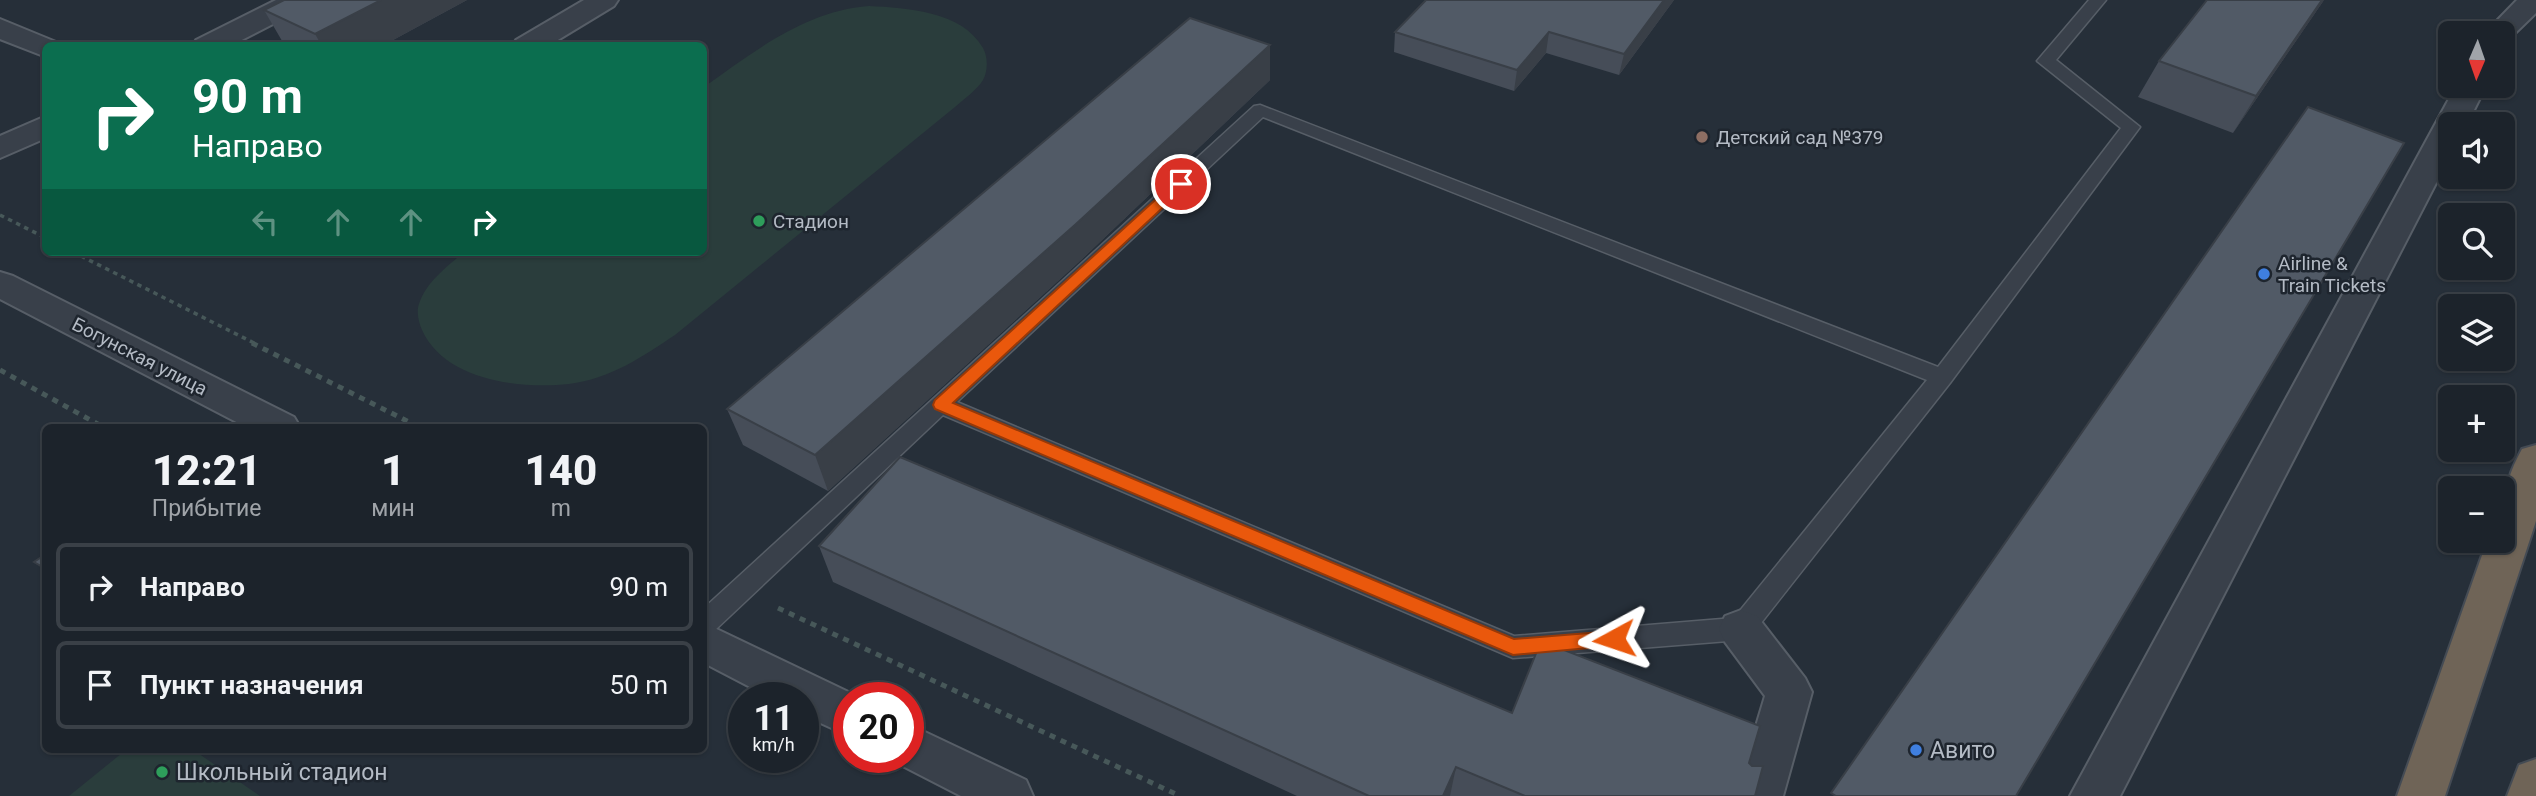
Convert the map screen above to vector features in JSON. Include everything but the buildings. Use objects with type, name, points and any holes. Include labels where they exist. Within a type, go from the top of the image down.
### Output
[{"type":"highway","points":[[2421,796],[2536,460]]},
{"type":"highway","points":[[2531,796],[2536,781]]},
{"type":"street","points":[[214,42],[298,0]]},
{"type":"street","points":[[533,42],[604,0]]},
{"type":"street","points":[[2511,21],[2533,0]]},
{"type":"street","points":[[0,29],[42,46]]},
{"type":"street","points":[[0,148],[42,127]]},
{"type":"street","points":[[2094,796],[2438,148]]},
{"type":"street","name":"Богунская улица","points":[[0,284],[274,424]]},
{"type":"street","points":[[1741,629],[1789,692],[1759,796]]},
{"type":"street","points":[[707,644],[833,707]]},
{"type":"street","points":[[924,753],[1009,796]]},
{"type":"lane","points":[[941,405],[1513,647],[1741,629],[1942,377],[2132,127],[2046,61],[2098,0]]},
{"type":"lane","points":[[707,621],[1260,110],[1942,377]]},
{"type":"path","points":[[0,215],[42,236]]},
{"type":"path","points":[[81,256],[413,424]]},
{"type":"path","points":[[0,370],[98,424]]},
{"type":"path","points":[[808,623],[1180,796]]},
{"type":"green space","name":"Стадион","points":[[869,6],[916,10],[962,26],[974,36],[985,52],[987,68],[983,80],[955,107],[675,335],[612,372],[569,384],[507,383],[466,371],[448,361],[433,347],[420,324],[419,304],[432,282],[460,256],[707,256],[707,85],[762,47],[802,24],[846,9]]},
{"type":"green space","name":"Школьный стадион","points":[[122,753],[198,753],[260,796],[69,796]]},
{"type":"place","name":"Детский сад №379","points":[[1702,137]]},
{"type":"place","name":"Стадион","points":[[759,221]]},
{"type":"place","name":"Airline & Train Tickets","points":[[2264,274]]},
{"type":"place","name":"Авито","points":[[1916,750]]},
{"type":"place","name":"Школьный стадион","points":[[162,772]]},
{"type":"route","points":[[1181,184],[941,405],[1513,647],[1614,639]]}]
